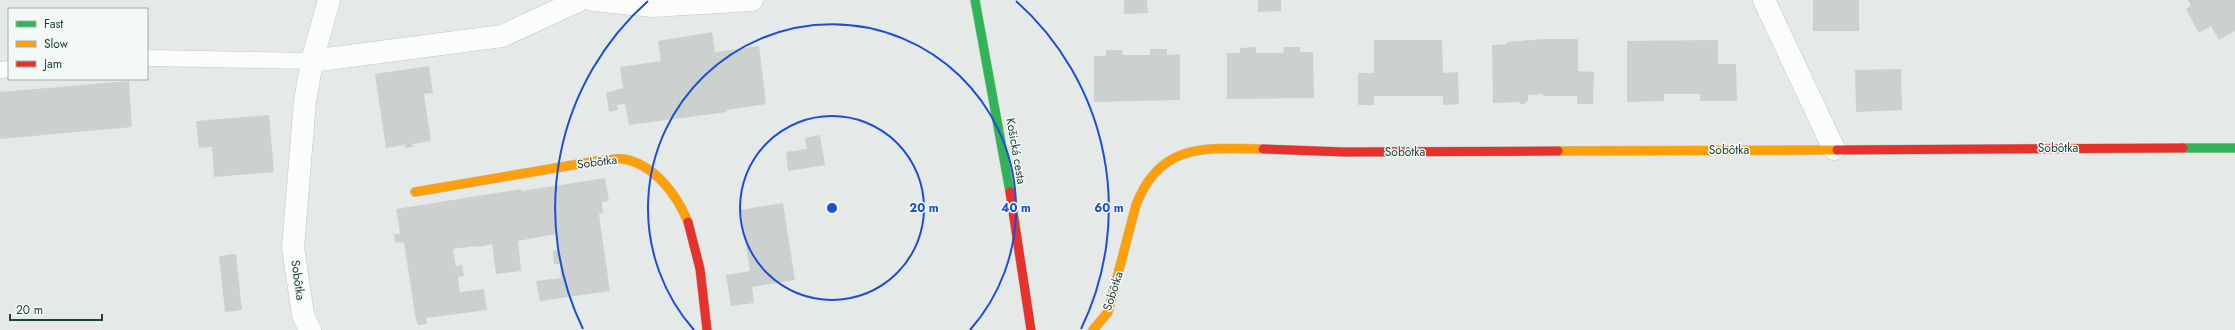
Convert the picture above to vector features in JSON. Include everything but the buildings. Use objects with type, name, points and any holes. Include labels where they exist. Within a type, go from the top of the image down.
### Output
[{"type":"street","name":"Sobôtka","points":[[310,330],[303,315],[293,247],[305,101],[312,62],[329,0]]},
{"type":"street","points":[[312,62],[502,36],[580,0]]},
{"type":"street","points":[[593,0],[653,6],[752,0]]},
{"type":"street","name":"Košická cesta","points":[[975,0],[1010,191],[1031,330]]},
{"type":"street","points":[[1764,0],[1834,149]]},
{"type":"street","name":"Sobôtka","points":[[1093,330],[1108,312],[1118,283],[1136,205],[1142,189],[1156,170],[1174,158],[1189,151],[1216,148],[1345,152],[2235,148]]},
{"type":"street","name":"Sobôtka","points":[[415,192],[596,161],[623,159],[650,169],[671,190],[682,206],[697,245],[707,330]]},
{"type":"lane","points":[[148,58],[312,62]]},
{"type":"traffic: fast","points":[[975,0],[1010,192]]},
{"type":"traffic: fast","points":[[2183,148],[2235,148]]},
{"type":"traffic: slow","points":[[1093,330],[1108,312],[1136,205],[1146,184],[1158,170],[1172,159],[1187,153],[1222,148],[1263,149]]},
{"type":"traffic: slow","points":[[1558,151],[1837,150]]},
{"type":"traffic: slow","points":[[415,192],[596,161],[624,159],[635,162],[655,174],[664,183],[678,202],[688,222]]},
{"type":"traffic: jam","points":[[1837,150],[2183,148]]},
{"type":"traffic: jam","points":[[1263,149],[1345,152],[1558,151]]},
{"type":"traffic: jam","points":[[1010,192],[1031,330]]},
{"type":"traffic: jam","points":[[688,222],[700,269],[707,330]]}]
